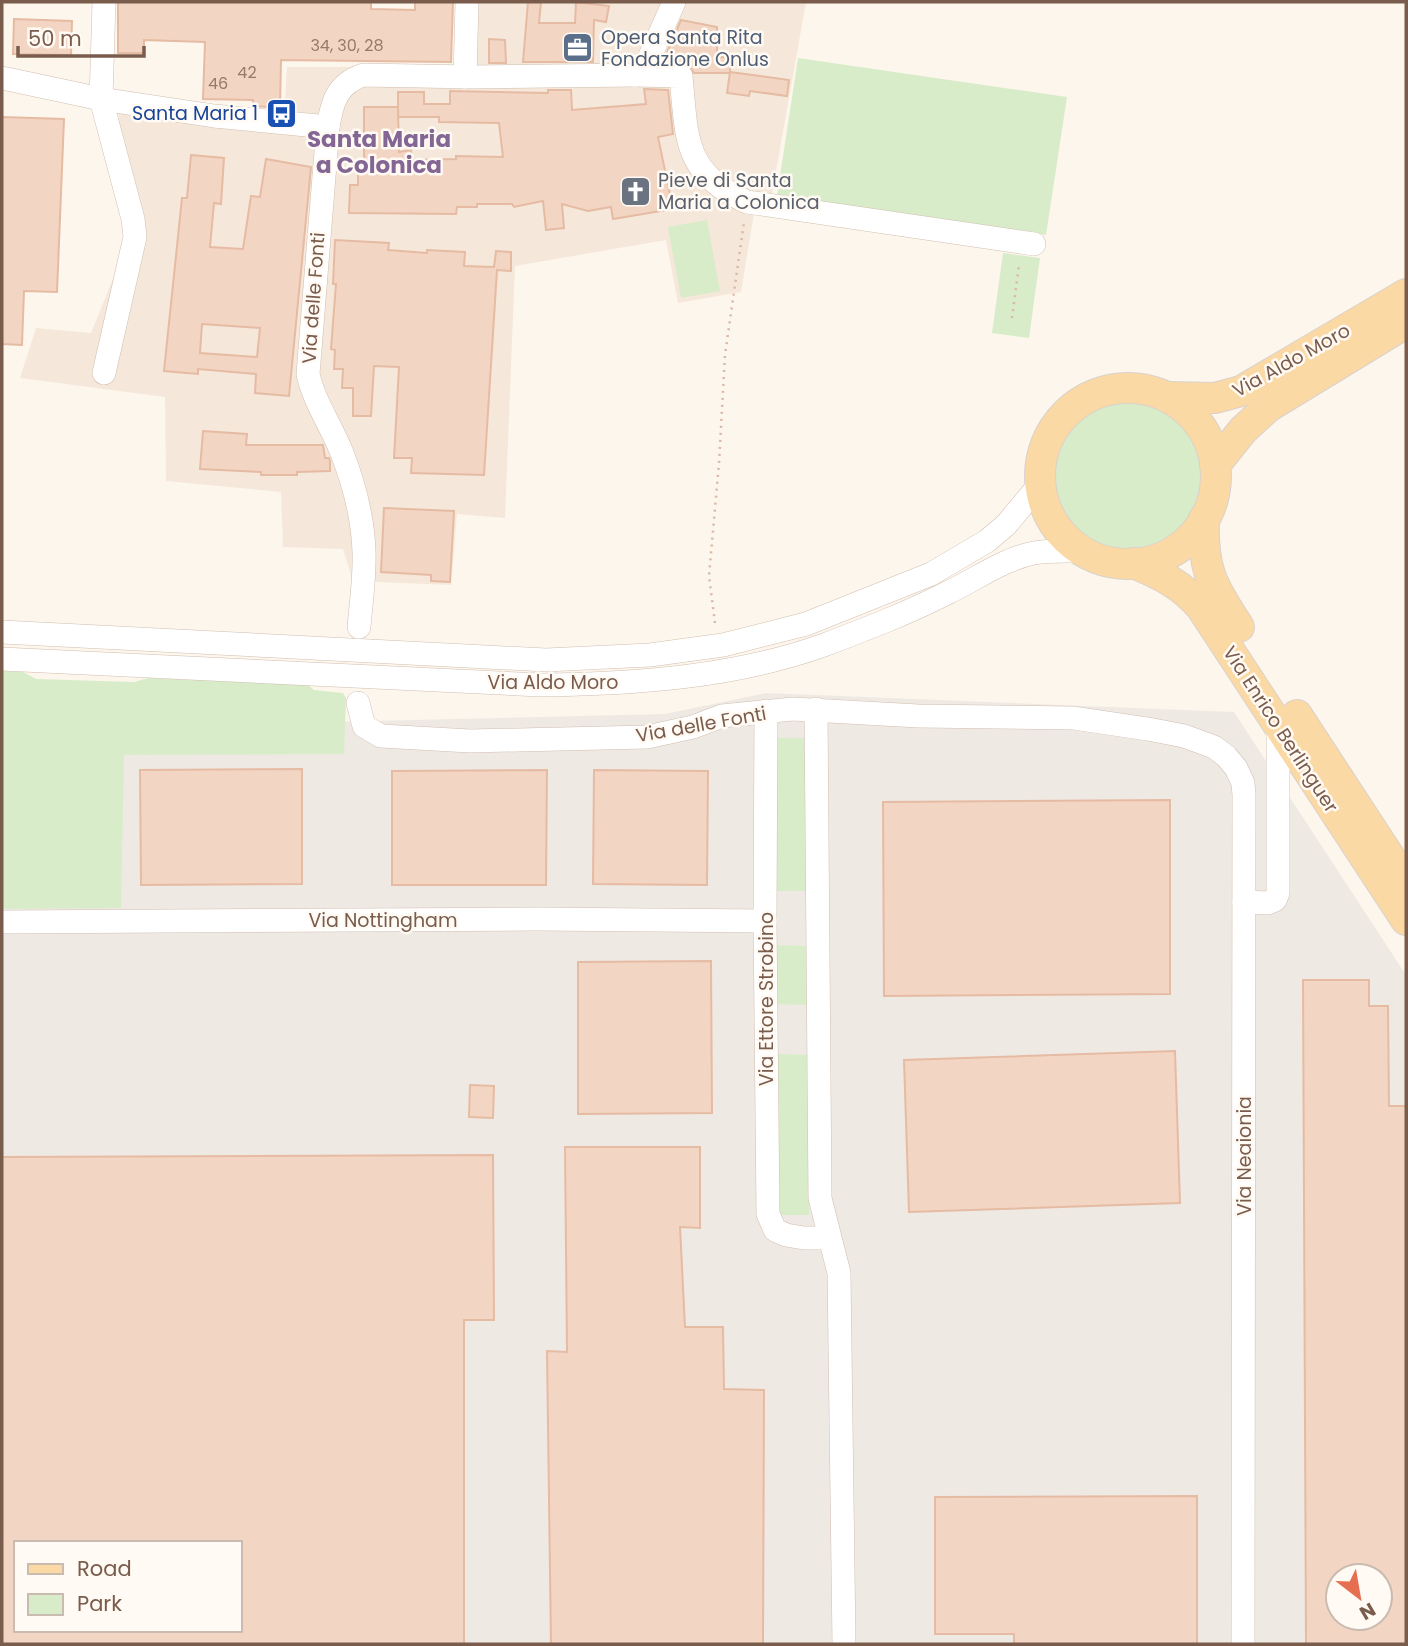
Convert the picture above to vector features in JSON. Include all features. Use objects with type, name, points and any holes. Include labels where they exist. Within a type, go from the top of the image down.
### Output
[{"type":"main road","name":"Via Aldo Moro","points":[[1167,397],[1215,398],[1241,391],[1264,380],[1406,294]]},
{"type":"main road","name":"Via Aldo Moro","points":[[1215,466],[1244,430],[1268,407],[1406,323]]},
{"type":"main road","points":[[1121,388],[1152,391],[1179,404],[1200,425],[1207,438],[1215,466],[1214,493],[1204,519],[1191,536],[1174,550],[1155,559],[1133,563],[1113,562],[1082,551],[1061,534],[1051,519],[1040,484],[1042,453],[1056,425],[1078,403],[1106,391],[1121,388]]},
{"type":"main road","name":"Via Enrico Berlinguer","points":[[1204,519],[1204,551],[1214,588],[1406,882]]},
{"type":"main road","name":"Via Enrico Berlinguer","points":[[1133,563],[1173,582],[1189,593],[1201,607],[1406,920]]},
{"type":"street","points":[[104,2],[101,99],[133,219],[135,237],[104,373]]},
{"type":"street","points":[[465,77],[467,2]]},
{"type":"street","points":[[635,75],[646,65],[674,2]]},
{"type":"street","name":"Via delle Fonti","points":[[359,627],[365,554],[360,516],[348,469],[313,394],[308,374],[328,127],[332,101],[342,86],[363,75],[681,76],[687,136],[693,156],[707,177],[724,191],[747,202]]},
{"type":"street","points":[[2,78],[101,99],[214,116],[328,127]]},
{"type":"street","points":[[747,202],[1034,244]]},
{"type":"street","name":"Via Aldo Moro","points":[[2,632],[546,660],[650,655],[711,647],[806,624],[931,574],[997,533],[1018,513],[1040,484]]},
{"type":"street","name":"Via Aldo Moro","points":[[2,659],[541,685],[608,684],[715,672],[795,653],[884,622],[945,595],[1017,558],[1036,552],[1082,551]]},
{"type":"street","name":"Via delle Fonti","points":[[358,703],[364,726],[381,737],[470,741],[647,737],[694,727],[722,716],[816,709],[918,716],[1074,718],[1148,729]]},
{"type":"street","points":[[816,709],[820,1198],[839,1273],[844,1644]]},
{"type":"street","name":"Via Ettore Strobino","points":[[766,711],[765,921],[769,1221],[775,1230],[786,1235],[829,1238]]},
{"type":"street","points":[[1244,902],[1268,903],[1275,900],[1278,893],[1278,725]]},
{"type":"street","name":"Via Neaionia","points":[[1148,729],[1184,736],[1214,747],[1236,768],[1243,783],[1243,1644]]},
{"type":"street","name":"Via Nottingham","points":[[2,922],[525,919],[765,921]]},
{"type":"path","points":[[715,623],[709,576],[725,355],[747,202]]},
{"type":"path","points":[[1012,318],[1018,265]]},
{"type":"shaded area","points":[[458,2],[806,2],[772,194],[757,195],[741,292],[678,303],[666,240],[515,266],[505,518],[457,514],[451,585],[353,581],[343,549],[283,547],[281,492],[166,481],[165,397],[20,378],[36,328],[91,333],[128,242],[117,91],[284,115],[287,67],[456,67]]},
{"type":"shaded area","points":[[767,693],[1234,712],[1406,975],[1406,1644],[2,1644],[2,862],[111,727],[665,714]]},
{"type":"green space","points":[[798,58],[1067,97],[1046,235],[777,196]]},
{"type":"green space","points":[[707,220],[720,291],[681,298],[668,227]]},
{"type":"green space","points":[[1003,253],[1040,258],[1029,338],[992,333]]},
{"type":"green space","points":[[1127,399],[1156,404],[1180,421],[1197,445],[1202,474],[1197,503],[1180,527],[1156,544],[1127,549],[1098,544],[1074,527],[1057,503],[1052,474],[1057,445],[1074,421],[1098,404]]},
{"type":"green space","points":[[2,671],[23,672],[36,679],[134,682],[148,678],[307,684],[314,690],[343,693],[346,698],[344,754],[124,755],[121,908],[2,909]]},
{"type":"green space","points":[[777,738],[809,738],[809,891],[777,891]]},
{"type":"green space","points":[[777,945],[809,946],[809,1005],[777,1004]]},
{"type":"green space","points":[[777,1054],[809,1055],[809,1215],[777,1215]]},
{"type":"building","points":[[118,2],[371,2],[371,9],[415,10],[415,2],[453,2],[451,62],[281,60],[280,108],[253,106],[253,100],[203,99],[205,42],[144,40],[144,53],[118,53]]},
{"type":"building","points":[[528,2],[541,2],[539,23],[575,23],[576,2],[609,6],[606,22],[594,20],[593,62],[523,62]]},
{"type":"building","points":[[14,19],[72,21],[71,55],[13,54]]},
{"type":"building","points":[[681,20],[717,27],[717,57],[730,57],[730,73],[694,73],[687,64],[663,62]]},
{"type":"building","points":[[489,39],[505,40],[506,63],[489,63]]},
{"type":"building","points":[[730,72],[789,80],[787,96],[750,91],[749,96],[727,93]]},
{"type":"building","points":[[644,89],[668,90],[673,134],[658,137],[673,209],[613,219],[611,207],[588,211],[562,204],[564,228],[546,230],[543,201],[514,207],[512,204],[477,204],[477,207],[457,207],[456,214],[349,213],[350,185],[358,185],[358,169],[364,168],[364,107],[398,107],[398,92],[424,92],[424,104],[450,104],[450,91],[548,93],[548,90],[571,90],[572,110],[646,104]],"holes":[[[398,117],[439,117],[439,122],[499,123],[503,157],[456,156],[456,159],[412,160],[411,150],[399,152]]]},
{"type":"building","points":[[2,117],[64,119],[57,292],[24,291],[22,345],[2,344]]},
{"type":"building","points":[[191,155],[224,158],[221,204],[214,203],[210,247],[243,249],[251,196],[260,197],[266,159],[311,167],[289,396],[255,393],[256,374],[198,369],[198,374],[164,371],[182,198],[187,198]],"holes":[[[202,324],[260,328],[257,357],[200,353]]]},
{"type":"building","points":[[335,240],[389,243],[388,250],[465,252],[464,266],[494,267],[496,251],[511,252],[511,271],[497,270],[484,475],[411,473],[412,458],[394,458],[399,367],[374,366],[371,416],[353,416],[353,388],[342,388],[343,369],[334,369],[335,350],[331,349],[336,284],[333,284]]},
{"type":"building","points":[[203,431],[247,434],[246,445],[323,445],[325,458],[330,461],[330,471],[261,475],[261,472],[200,469]]},
{"type":"building","points":[[384,508],[454,511],[450,582],[431,581],[431,575],[381,572]]},
{"type":"building","points":[[302,769],[302,884],[141,885],[140,770]]},
{"type":"building","points":[[547,770],[546,885],[392,885],[392,771]]},
{"type":"building","points":[[594,770],[708,771],[707,885],[593,884]]},
{"type":"building","points":[[1170,800],[1170,994],[884,996],[883,802]]},
{"type":"building","points":[[711,961],[712,1113],[578,1114],[578,962]]},
{"type":"building","points":[[1303,980],[1369,980],[1369,1006],[1388,1006],[1389,1106],[1406,1106],[1406,1644],[1306,1644]]},
{"type":"building","points":[[1175,1051],[1180,1203],[909,1212],[904,1060]]},
{"type":"building","points":[[470,1085],[494,1086],[493,1118],[469,1117]]},
{"type":"building","points":[[565,1147],[700,1147],[700,1228],[680,1227],[685,1327],[723,1327],[724,1389],[764,1390],[763,1644],[551,1644],[547,1351],[567,1352]]},
{"type":"building","points":[[493,1155],[494,1320],[464,1320],[464,1644],[2,1644],[2,1157]]},
{"type":"building","points":[[1197,1496],[1197,1644],[1014,1644],[1014,1634],[935,1634],[935,1497]]},
{"type":"place","name":"Opera Santa Rita Fondazione Onlus","points":[[578,48]]},
{"type":"place","name":"Santa Maria 1","points":[[281,113]]},
{"type":"place","name":"Pieve di Santa Maria a Colonica","points":[[635,191]]},
{"type":"district","name":"Santa Maria a Colonica","points":[[379,152]]}]
